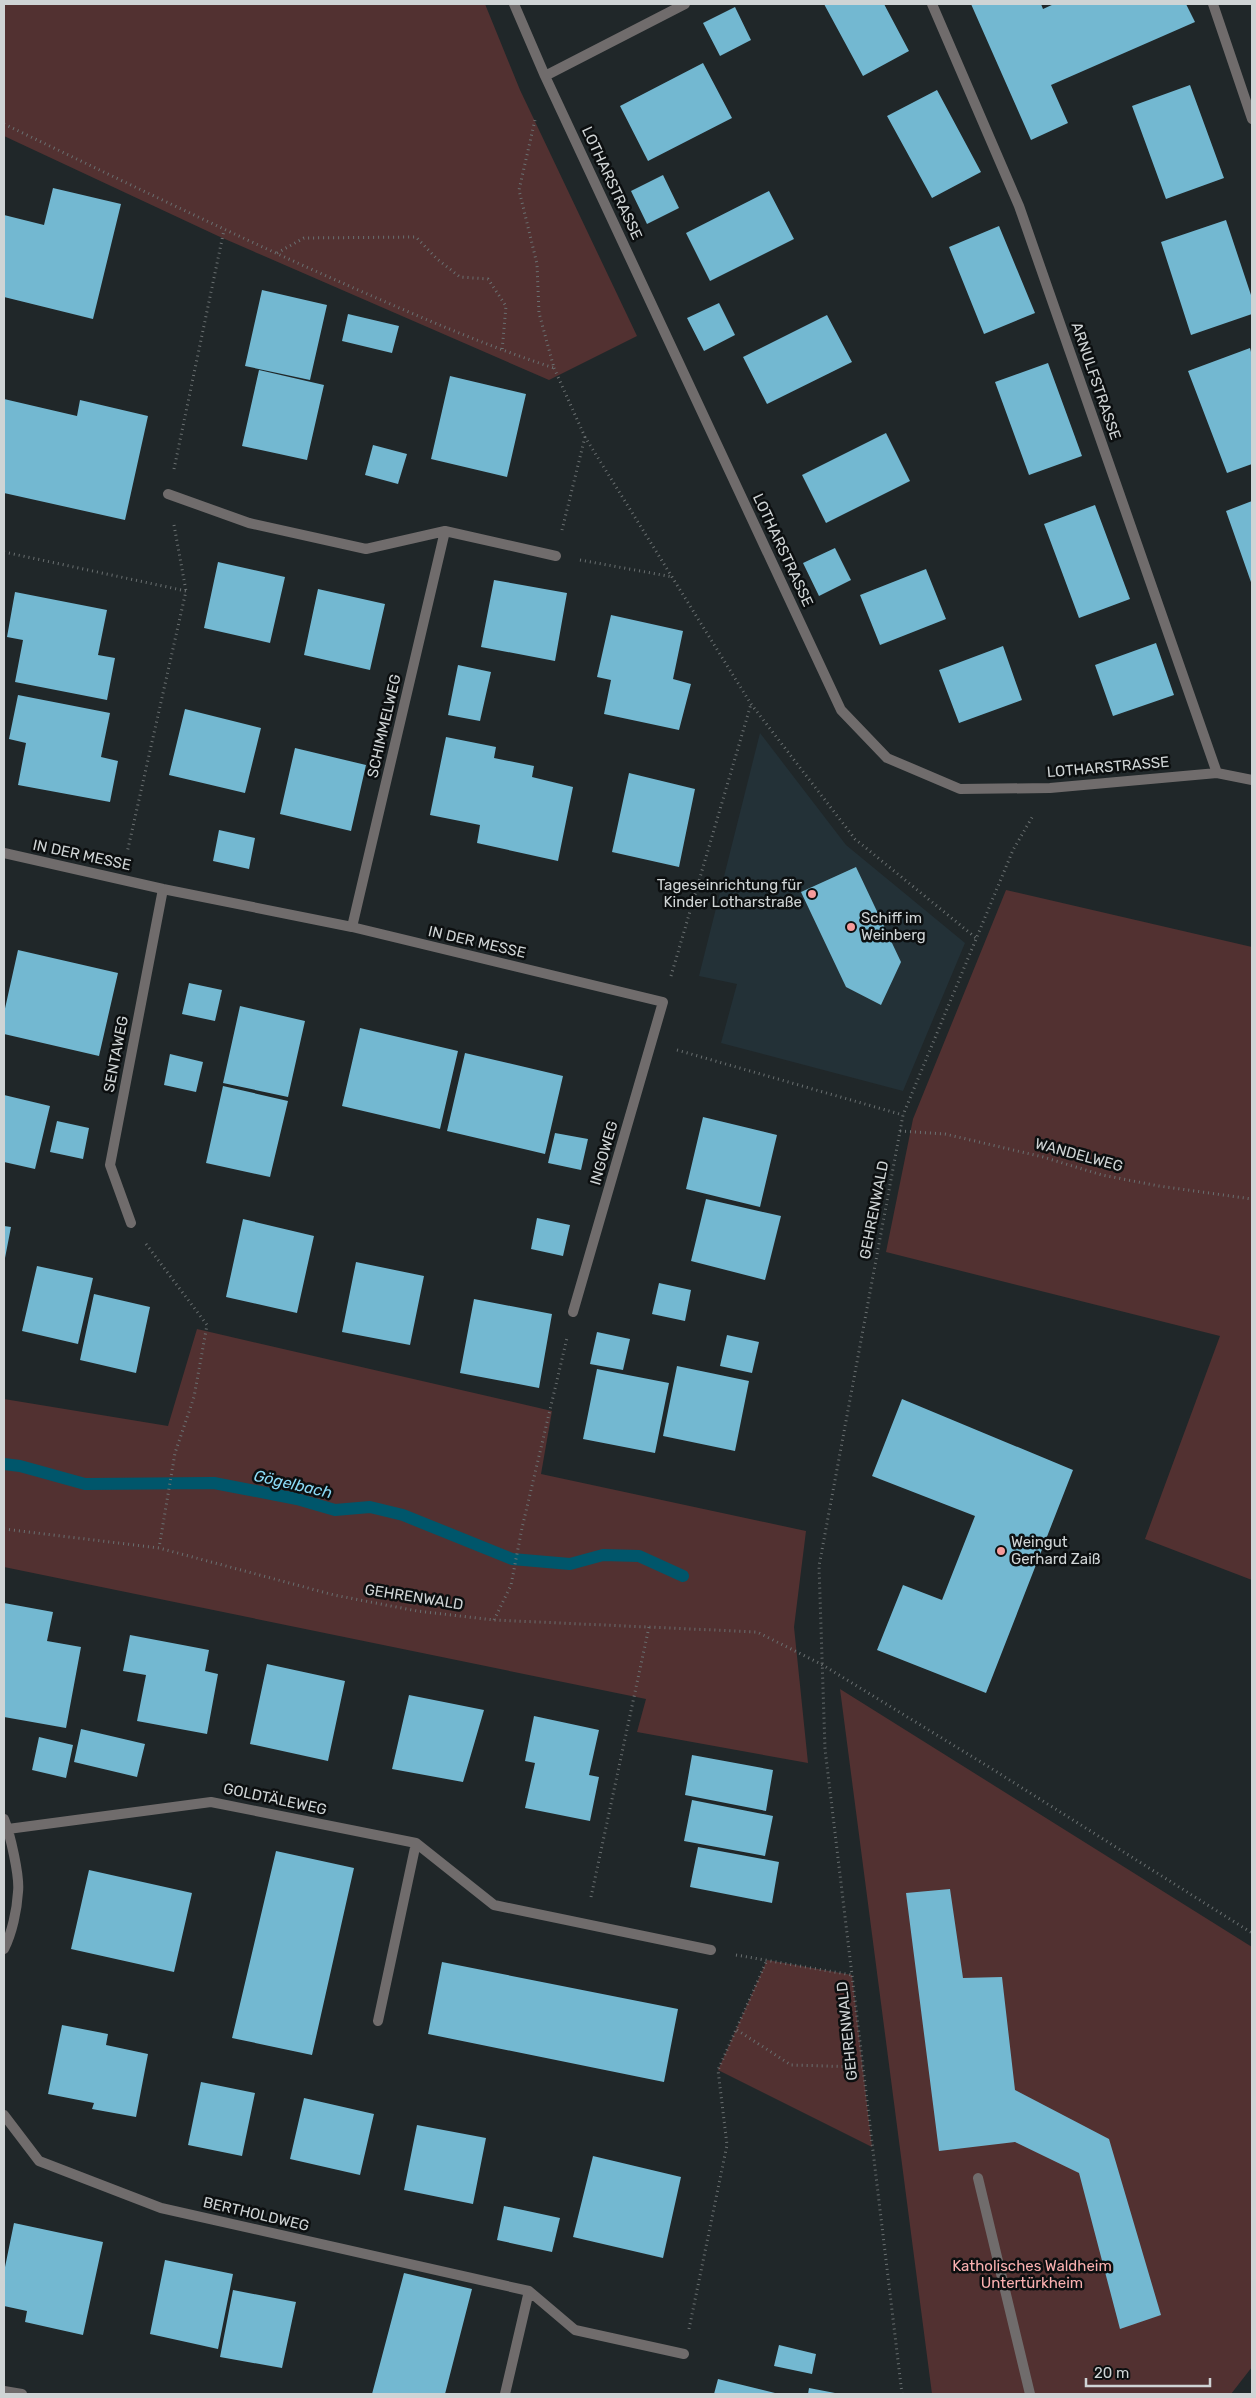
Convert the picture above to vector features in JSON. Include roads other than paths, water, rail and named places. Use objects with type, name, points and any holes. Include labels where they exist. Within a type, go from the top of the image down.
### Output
[{"type":"street","name":"LOTHARSTRASSE","points":[[514,4],[545,76],[841,710],[887,758],[960,788],[1050,788],[1217,773],[1252,780]]},
{"type":"street","points":[[545,76],[685,4]]},
{"type":"street","name":"ARNULFSTRASSE","points":[[932,4],[1018,206],[1217,773]]},
{"type":"street","points":[[1213,4],[1252,119]]},
{"type":"street","points":[[168,494],[249,523],[366,549],[445,531],[556,556]]},
{"type":"street","name":"SCHIMMELWEG","points":[[352,927],[445,531]]},
{"type":"street","name":"IN DER MESSE","points":[[4,853],[163,889],[352,927],[663,1002]]},
{"type":"street","name":"SENTAWEG","points":[[131,1223],[110,1165],[163,889]]},
{"type":"street","name":"INGOWEG","points":[[574,1312],[663,1002]]},
{"type":"street","name":"GOLDTÄLEWEG","points":[[6,1824],[211,1802],[416,1843],[494,1905],[711,1950]]},
{"type":"street","points":[[4,1949],[8,1940],[19,1891],[6,1824]]},
{"type":"street","points":[[378,2021],[416,1843]]},
{"type":"street","name":"BERTHOLDWEG","points":[[4,2115],[39,2161],[161,2208],[529,2291],[575,2330],[684,2354]]},
{"type":"street","points":[[978,2178],[1030,2394]]},
{"type":"street","points":[[505,2394],[529,2291]]},
{"type":"street","points":[[4,2390],[22,2394]]},
{"type":"waterway","name":"Gögelbach","points":[[4,1464],[20,1466],[85,1484],[214,1483],[297,1499],[335,1510],[370,1507],[403,1515],[512,1559],[570,1564],[603,1555],[639,1556],[683,1576]]},
{"type":"place","name":"Tageseinrichtung für Kinder Lotharstraße","points":[[812,894]]},
{"type":"place","name":"Schiff im Weinberg","points":[[851,927]]},
{"type":"place","name":"Weingut Gerhard Zaiß","points":[[1001,1551]]},
{"type":"park label","name":"Katholisches Waldheim Untertürkheim","points":[[1032,2274]]}]
